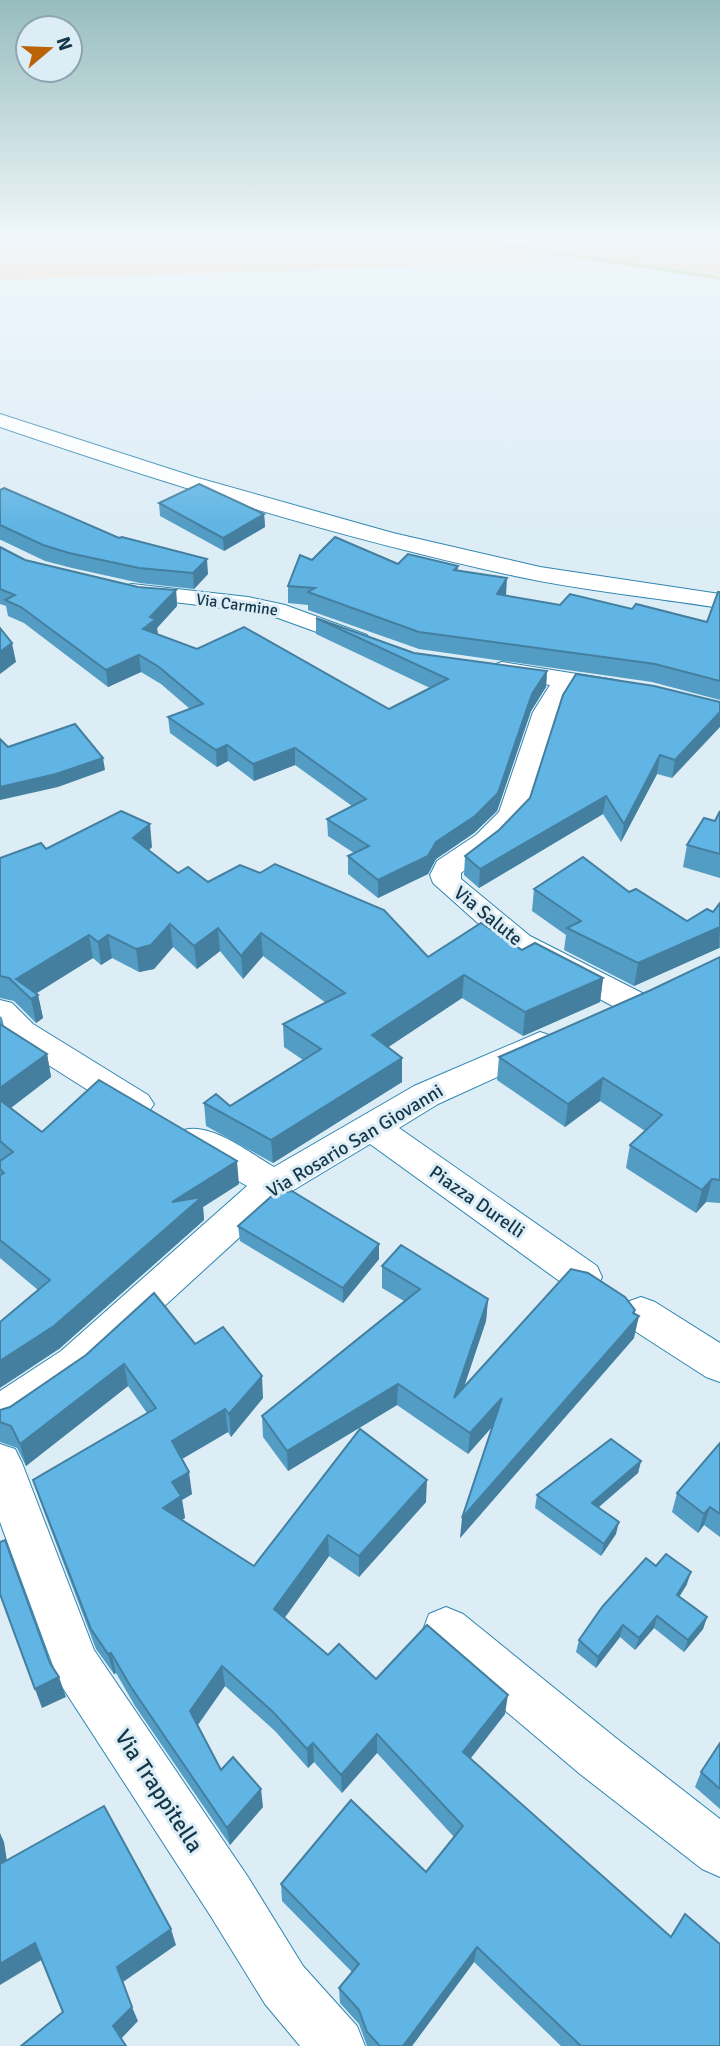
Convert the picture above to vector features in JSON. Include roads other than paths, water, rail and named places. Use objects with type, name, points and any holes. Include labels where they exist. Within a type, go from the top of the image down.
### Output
[{"type":"street","points":[[0,420],[208,489],[424,547],[518,569],[720,601]]},
{"type":"street","points":[[0,442],[28,429]]},
{"type":"street","name":"Via Carmine","points":[[103,585],[140,593],[248,604],[285,612],[379,647]]},
{"type":"street","points":[[476,666],[640,692]]},
{"type":"street","name":"Via Salute","points":[[566,680],[546,712],[512,815],[486,841],[448,868],[445,875],[449,883],[519,943],[647,997]]},
{"type":"street","name":"Via Rosario San Giovanni","points":[[0,1415],[75,1363],[274,1184],[426,1095],[647,997]]},
{"type":"street","points":[[0,1011],[21,1032],[167,1123],[274,1184]]},
{"type":"street","name":"Piazza Durelli","points":[[372,1128],[583,1277]]},
{"type":"street","points":[[641,1314],[720,1365]]},
{"type":"street","name":"Via Trappitella","points":[[0,1464],[76,1665],[229,1896],[284,1985],[337,2046]]},
{"type":"street","points":[[446,1630],[598,1756],[720,1852]]}]
